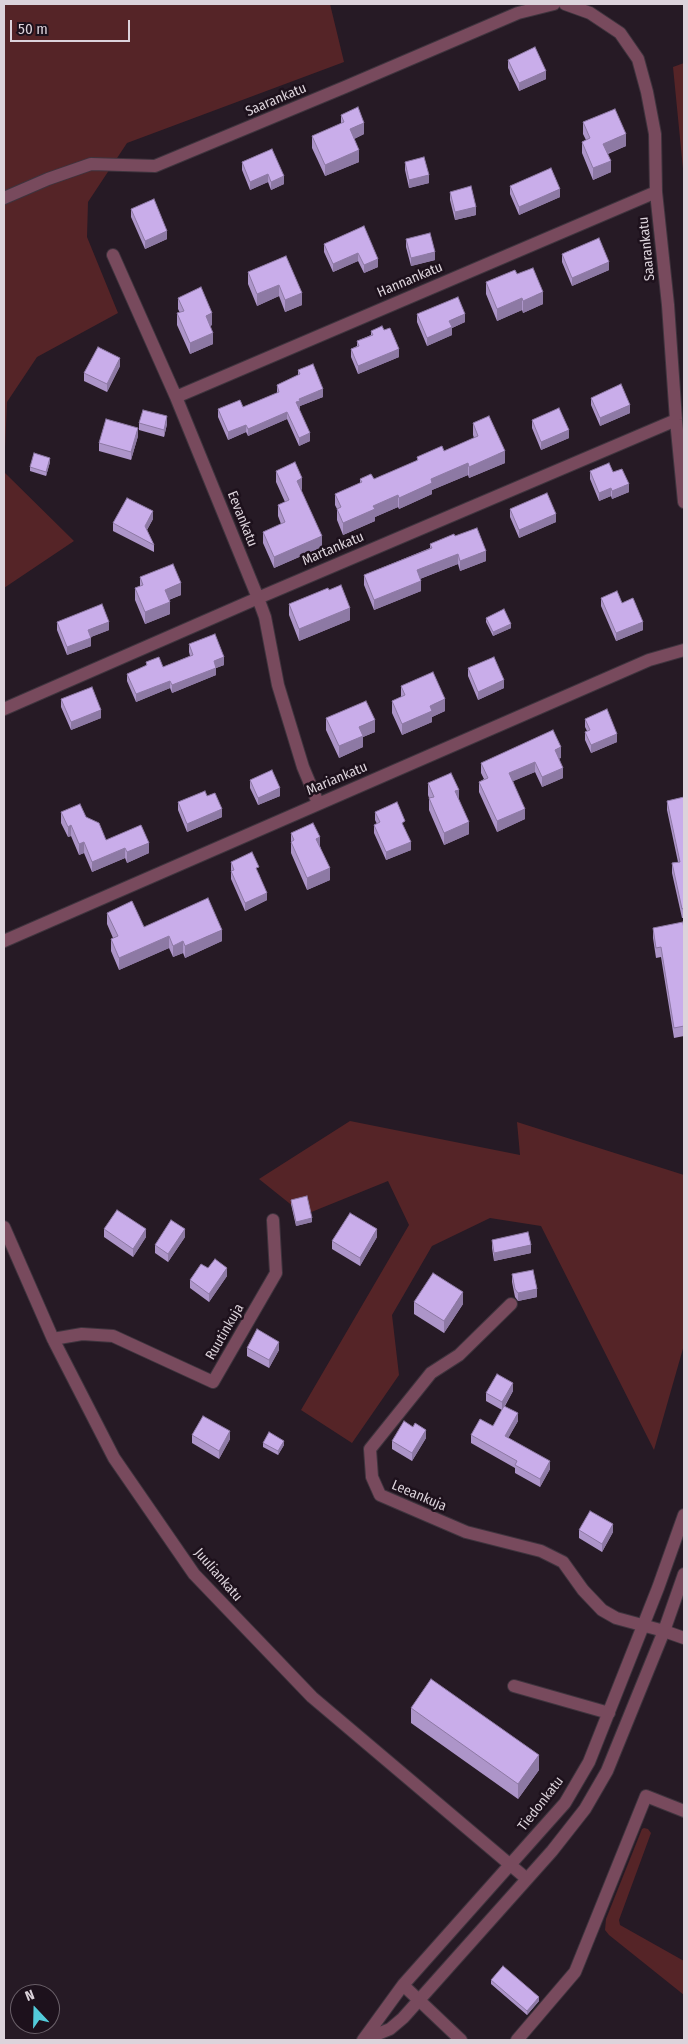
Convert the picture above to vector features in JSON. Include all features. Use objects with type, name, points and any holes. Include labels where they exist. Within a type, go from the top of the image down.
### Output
[{"type":"street","name":"Saarankatu","points":[[4,198],[48,179],[91,164],[155,166],[518,13],[554,4]]},
{"type":"street","name":"Saarankatu","points":[[565,4],[590,13],[620,33],[638,59],[647,92],[655,134],[656,192],[668,305],[684,502]]},
{"type":"street","name":"Hannankatu","points":[[176,397],[656,192]]},
{"type":"street","name":"Eevankatu","points":[[113,255],[176,397],[258,598],[265,617],[278,685],[303,767],[318,803]]},
{"type":"street","name":"Martankatu","points":[[4,709],[258,598],[676,420]]},
{"type":"street","name":"Mariankatu","points":[[4,940],[649,660],[684,650]]},
{"type":"street","name":"Ruutinkuja","points":[[53,1339],[82,1334],[113,1336],[213,1382],[276,1273],[273,1220]]},
{"type":"street","name":"Juuliankatu","points":[[4,1229],[53,1339],[114,1458],[194,1574],[312,1697],[527,1879]]},
{"type":"street","name":"Leeankuja","points":[[511,1304],[459,1355],[431,1373],[370,1449],[372,1478],[380,1495],[466,1532],[540,1551],[563,1562],[583,1590],[602,1610],[616,1618],[664,1630],[684,1638]]},
{"type":"street","name":"Tiedonkatu","points":[[363,2040],[403,1985],[565,1803],[589,1762],[684,1515]]},
{"type":"street","name":"Tiedonkatu","points":[[363,2040],[390,2029],[403,2018],[527,1879],[586,1809],[607,1771],[664,1630],[684,1574]]},
{"type":"street","points":[[514,1686],[609,1713]]},
{"type":"street","points":[[517,2040],[575,1972],[646,1796],[684,1811]]},
{"type":"street","points":[[403,1985],[461,2040]]},
{"type":"shaded area","points":[[4,4],[330,4],[344,62],[127,143],[88,202],[87,237],[118,313],[37,357],[7,402],[4,472]]},
{"type":"shaded area","points":[[684,63],[684,179],[673,67]]},
{"type":"shaded area","points":[[4,472],[74,541],[4,588]]},
{"type":"shaded area","points":[[350,1121],[520,1155],[517,1122],[684,1175],[684,1345],[654,1450],[541,1226],[490,1218],[432,1246],[392,1315],[399,1375],[352,1443],[301,1410],[409,1225],[388,1181],[304,1215],[259,1179]]},
{"type":"shaded area","points":[[644,1828],[648,1829],[651,1833],[619,1920],[620,1925],[684,1961],[684,1995],[605,1930],[606,1919]]},
{"type":"building","points":[[535,47],[546,71],[519,83],[508,60]]},
{"type":"building","points":[[358,107],[364,123],[350,129],[359,150],[325,165],[312,136],[344,122],[341,115]]},
{"type":"building","points":[[615,109],[626,134],[603,144],[611,161],[593,168],[582,142],[590,138],[583,122]]},
{"type":"building","points":[[272,149],[284,176],[271,182],[268,174],[250,182],[242,162]]},
{"type":"building","points":[[424,157],[429,175],[409,180],[405,162]]},
{"type":"building","points":[[551,168],[560,189],[519,207],[510,186]]},
{"type":"building","points":[[471,186],[476,207],[455,212],[450,192]]},
{"type":"building","points":[[154,199],[167,231],[145,241],[131,209]]},
{"type":"building","points":[[364,226],[378,259],[364,265],[358,253],[333,264],[324,244]]},
{"type":"building","points":[[430,233],[435,252],[411,258],[406,239]]},
{"type":"building","points":[[599,238],[609,262],[572,278],[562,254]]},
{"type":"building","points":[[286,256],[302,293],[285,300],[279,285],[257,294],[248,272]]},
{"type":"building","points":[[533,268],[543,292],[523,301],[522,298],[497,309],[486,282],[515,270],[517,274]]},
{"type":"building","points":[[201,287],[212,313],[206,316],[213,333],[190,343],[177,313],[184,311],[178,298]]},
{"type":"building","points":[[458,297],[465,314],[449,321],[452,327],[427,338],[417,314]]},
{"type":"building","points":[[382,326],[384,330],[390,328],[399,349],[358,366],[351,349],[359,346],[357,341],[373,335],[371,331]]},
{"type":"building","points":[[98,347],[120,358],[107,384],[84,373]]},
{"type":"building","points":[[313,364],[323,389],[296,402],[310,433],[299,438],[287,412],[248,429],[246,425],[228,432],[218,409],[240,400],[243,407],[279,392],[277,385],[300,374],[298,370]]},
{"type":"building","points":[[621,384],[630,405],[600,418],[591,398]]},
{"type":"building","points":[[559,408],[569,430],[541,442],[532,420]]},
{"type":"building","points":[[143,410],[167,416],[164,430],[139,423]]},
{"type":"building","points":[[489,416],[505,451],[469,467],[468,463],[431,479],[432,483],[399,498],[398,495],[373,506],[375,509],[343,523],[337,509],[341,507],[335,494],[362,482],[360,479],[371,474],[374,479],[418,460],[417,457],[442,446],[444,451],[478,436],[473,423]]},
{"type":"building","points":[[106,419],[138,428],[131,452],[99,443]]},
{"type":"building","points":[[34,453],[50,458],[46,472],[30,467]]},
{"type":"building","points":[[295,462],[302,478],[297,481],[322,536],[274,557],[263,532],[285,522],[278,505],[289,500],[276,471]]},
{"type":"building","points":[[609,463],[613,472],[622,469],[629,484],[612,491],[611,488],[599,493],[590,471]]},
{"type":"building","points":[[547,493],[556,514],[519,530],[510,509]]},
{"type":"building","points":[[127,498],[153,511],[145,526],[154,545],[113,523]]},
{"type":"building","points":[[477,528],[486,551],[460,561],[458,554],[417,570],[421,581],[374,600],[364,575],[432,548],[430,544],[454,534],[455,536]]},
{"type":"building","points":[[173,564],[181,583],[165,590],[170,602],[145,612],[135,588],[143,585],[140,577]]},
{"type":"building","points":[[341,585],[350,608],[299,629],[289,604],[328,588],[329,590]]},
{"type":"building","points":[[617,591],[622,603],[633,598],[643,622],[616,633],[601,598]]},
{"type":"building","points":[[102,604],[109,622],[88,630],[91,638],[67,647],[57,622]]},
{"type":"building","points":[[504,609],[511,624],[493,632],[486,618]]},
{"type":"building","points":[[215,634],[224,657],[214,661],[216,668],[172,685],[170,681],[136,694],[127,674],[147,665],[146,662],[159,657],[163,667],[193,655],[189,644]]},
{"type":"building","points":[[494,657],[504,680],[478,692],[468,668]]},
{"type":"building","points":[[433,672],[445,699],[430,706],[432,711],[402,724],[392,701],[405,695],[401,686]]},
{"type":"building","points":[[92,687],[101,710],[71,722],[61,699]]},
{"type":"building","points":[[366,701],[375,720],[359,727],[363,736],[339,746],[326,718]]},
{"type":"building","points":[[607,709],[617,734],[591,745],[585,732],[590,730],[585,719]]},
{"type":"building","points":[[553,730],[561,747],[555,750],[563,768],[542,777],[535,762],[509,773],[525,809],[497,821],[479,782],[488,778],[481,763]]},
{"type":"building","points":[[272,770],[280,788],[258,798],[250,780]]},
{"type":"building","points":[[451,773],[459,790],[455,791],[469,822],[444,833],[429,798],[434,797],[428,783]]},
{"type":"building","points":[[205,791],[207,796],[215,793],[222,809],[187,824],[178,802]]},
{"type":"building","points":[[684,797],[684,908],[682,909],[672,863],[680,862],[667,801]]},
{"type":"building","points":[[397,802],[405,821],[402,823],[411,842],[386,852],[374,825],[380,822],[375,812]]},
{"type":"building","points":[[80,804],[86,817],[99,823],[106,840],[141,825],[149,843],[127,852],[125,848],[92,862],[84,842],[79,844],[71,825],[68,827],[61,812]]},
{"type":"building","points":[[313,823],[320,837],[316,839],[330,868],[307,878],[291,842],[294,840],[291,833]]},
{"type":"building","points":[[252,852],[259,867],[256,868],[267,893],[245,903],[231,871],[234,870],[231,862]]},
{"type":"building","points":[[208,898],[222,930],[185,946],[183,941],[173,946],[169,936],[119,958],[111,939],[118,936],[107,913],[132,901],[144,927]]},
{"type":"building","points":[[683,922],[684,1026],[674,1028],[661,947],[656,948],[653,928]]},
{"type":"building","points":[[307,1196],[312,1218],[296,1222],[291,1200]]},
{"type":"building","points":[[117,1210],[146,1229],[133,1249],[104,1229]]},
{"type":"building","points":[[350,1213],[377,1229],[360,1258],[332,1241]]},
{"type":"building","points":[[171,1220],[185,1229],[168,1254],[155,1245]]},
{"type":"building","points":[[528,1232],[531,1245],[494,1253],[492,1240]]},
{"type":"building","points":[[215,1259],[227,1268],[209,1294],[190,1280],[201,1264],[208,1268]]},
{"type":"building","points":[[533,1270],[537,1289],[518,1293],[515,1289],[512,1274]]},
{"type":"building","points":[[433,1273],[463,1292],[444,1321],[414,1302]]},
{"type":"building","points":[[257,1329],[279,1342],[269,1360],[247,1348]]},
{"type":"building","points":[[497,1374],[513,1383],[502,1402],[486,1393]]},
{"type":"building","points":[[504,1406],[518,1413],[505,1436],[550,1461],[540,1479],[515,1465],[517,1461],[471,1435],[480,1419],[493,1426]]},
{"type":"building","points":[[203,1416],[230,1431],[219,1451],[192,1435]]},
{"type":"building","points":[[404,1421],[413,1427],[415,1423],[426,1430],[412,1453],[392,1441]]},
{"type":"building","points":[[269,1432],[284,1441],[278,1451],[263,1443]]},
{"type":"building","points":[[590,1511],[613,1524],[602,1544],[579,1530]]},
{"type":"building","points":[[431,1679],[539,1755],[518,1784],[411,1708]]},
{"type":"building","points":[[503,1966],[539,1997],[527,2011],[491,1980]]}]
